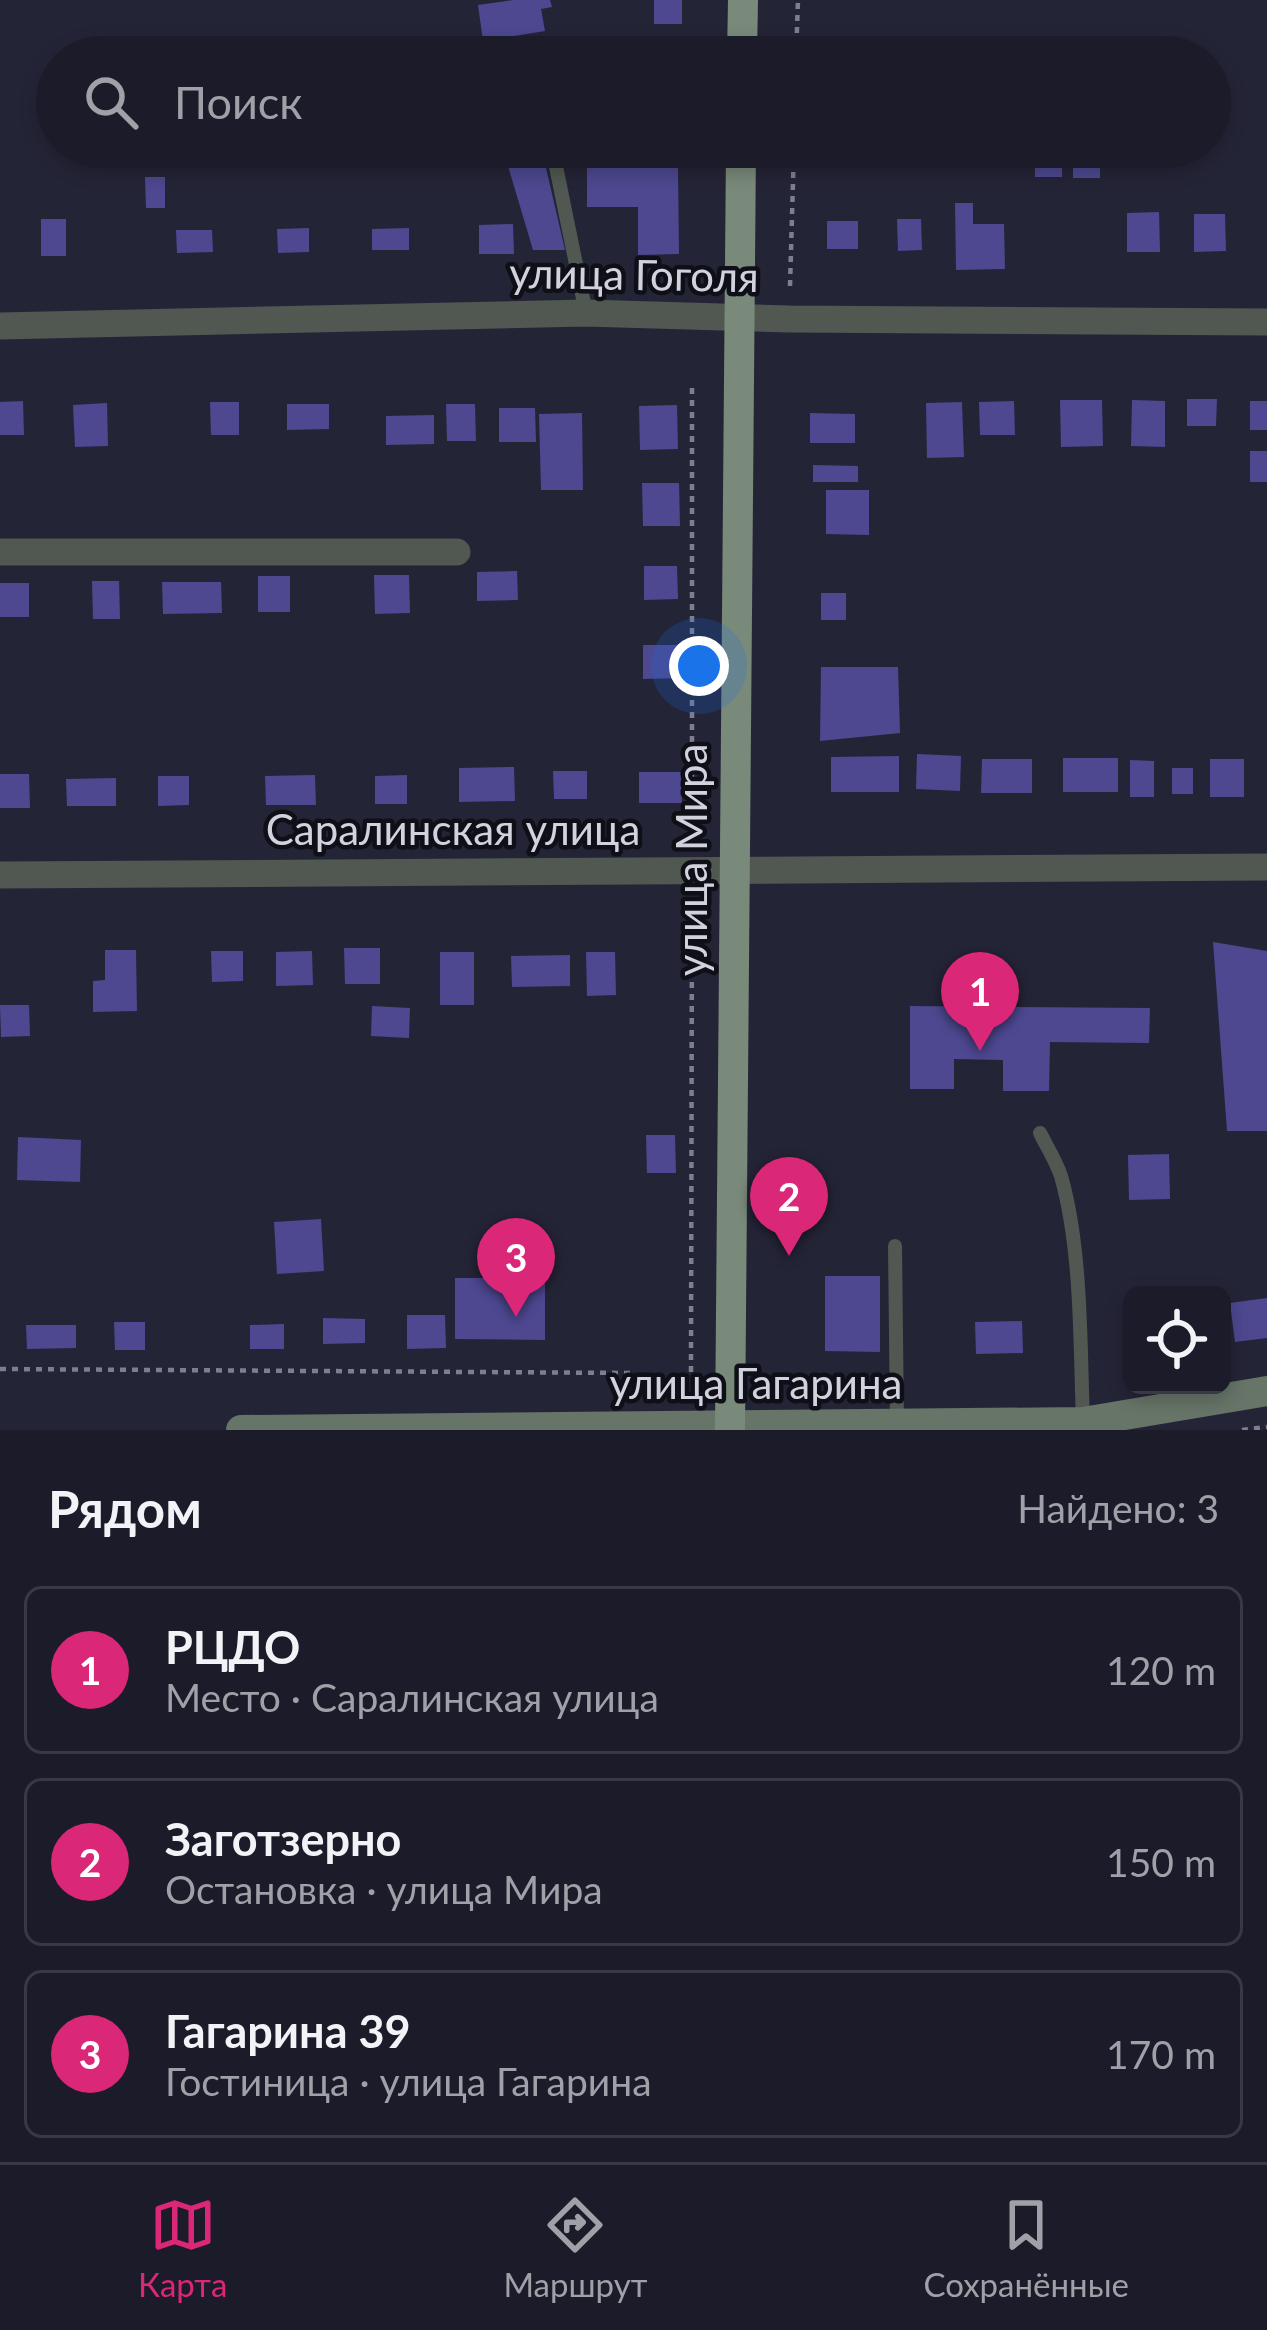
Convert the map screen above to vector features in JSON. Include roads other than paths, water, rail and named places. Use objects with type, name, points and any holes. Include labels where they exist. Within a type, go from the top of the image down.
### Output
[{"type":"main road","points":[[742,36],[743,0]]},
{"type":"main road","name":"улица Мира","points":[[730,1429],[741,168]]},
{"type":"street","name":"улица Гоголя","points":[[0,326],[586,313],[1267,322]]},
{"type":"street","points":[[0,552],[457,553]]},
{"type":"street","name":"Саралинская улица","points":[[0,875],[1267,867]]},
{"type":"street","name":"улица Гагарина","points":[[242,1430],[1083,1426],[1267,1391]]},
{"type":"lane","points":[[556,168],[586,313]]},
{"type":"lane","points":[[1040,1133],[1060,1174],[1072,1247],[1083,1426]]},
{"type":"lane","points":[[895,1246],[897,1427]]},
{"type":"place","name":"РЦДО","points":[[980,1051]]},
{"type":"place","name":"Заготзерно","points":[[789,1256]]},
{"type":"place","name":"Гагарина 39","points":[[516,1317]]}]
